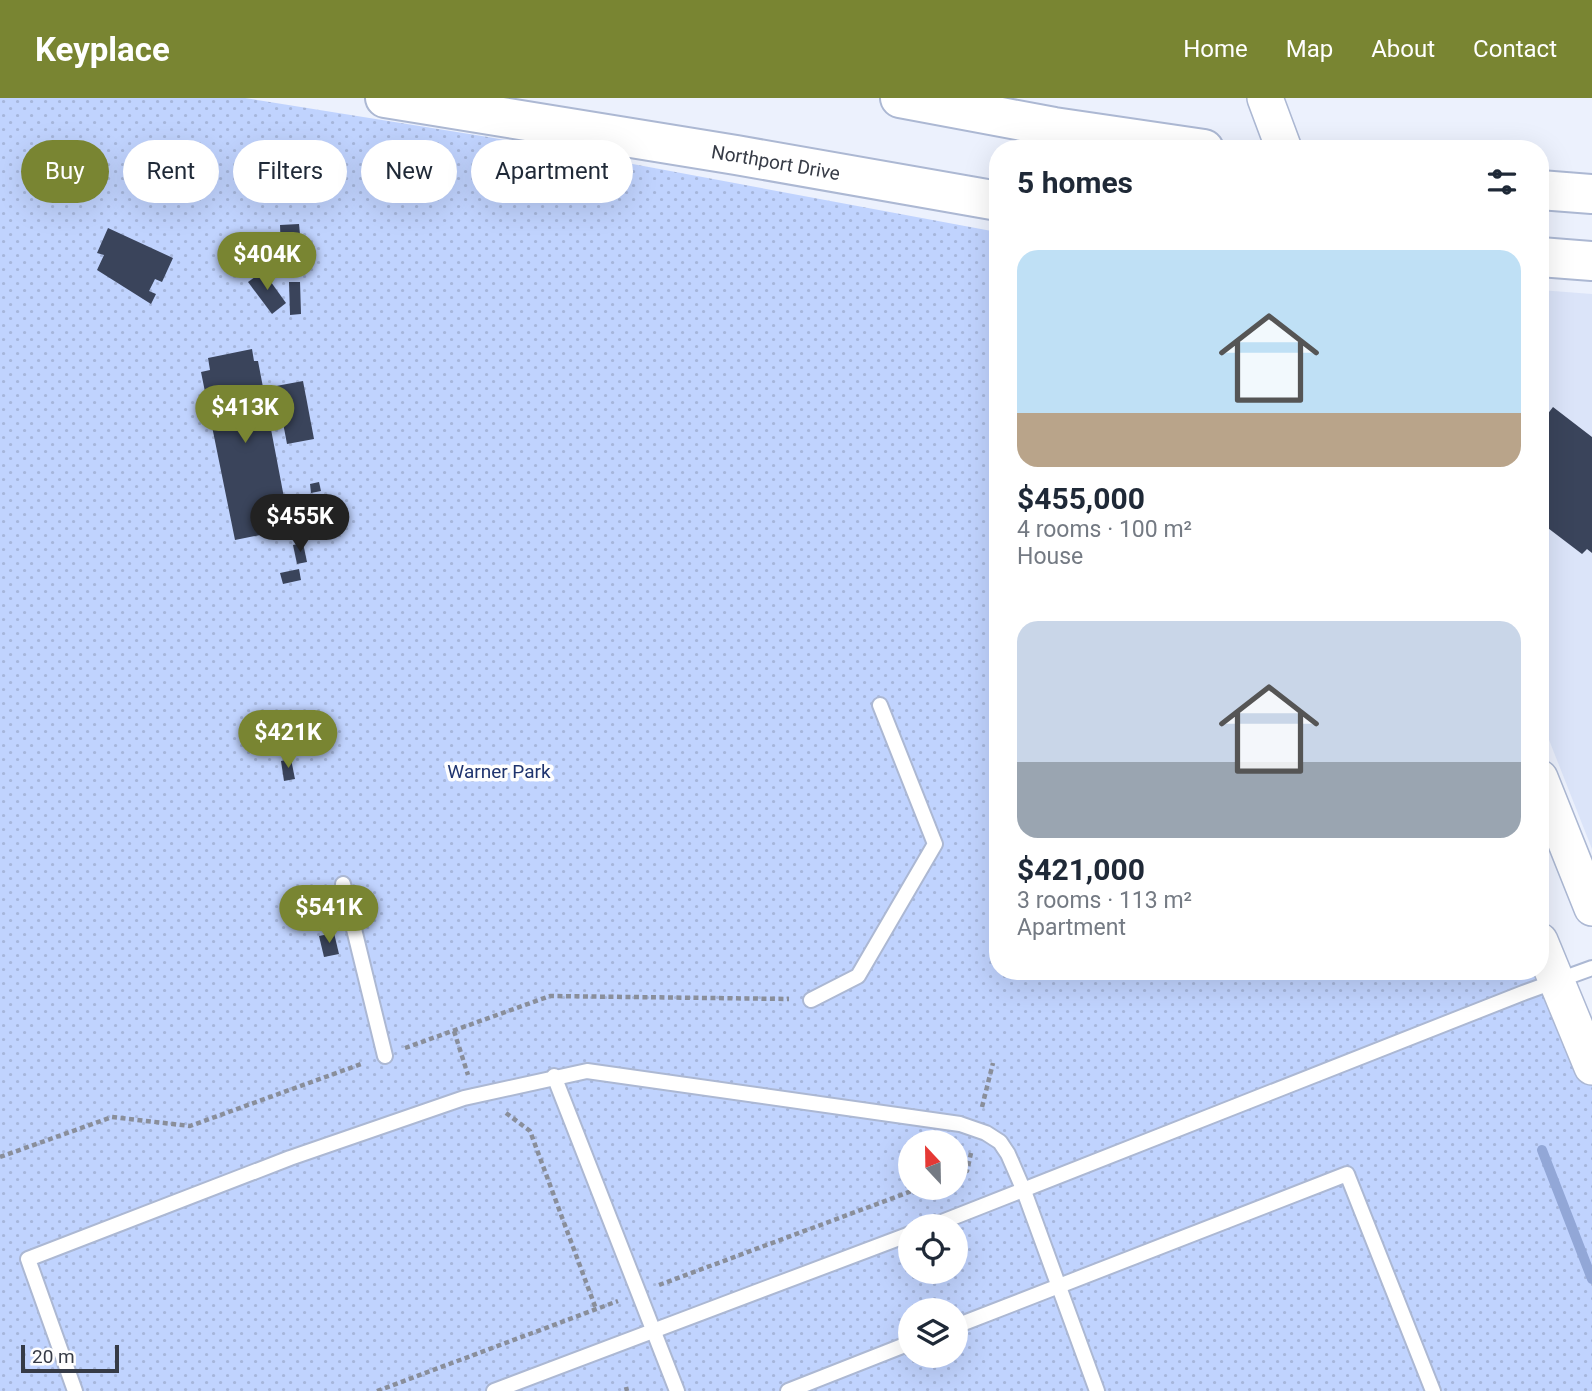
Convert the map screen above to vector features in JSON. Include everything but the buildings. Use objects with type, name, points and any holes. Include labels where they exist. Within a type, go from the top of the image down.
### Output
[{"type":"main road","name":"Northport Drive","points":[[385,98],[989,199]]},
{"type":"main road","points":[[900,98],[1054,127],[1143,140]]},
{"type":"main road","points":[[1549,191],[1592,194]]},
{"type":"main road","points":[[1549,258],[1592,261]]},
{"type":"street","points":[[1265,98],[1281,140]]},
{"type":"street","points":[[1549,800],[1592,908]]},
{"type":"street","points":[[1549,964],[1592,1067]]},
{"type":"lane","points":[[811,1000],[858,976],[935,844],[880,705]]},
{"type":"lane","points":[[343,884],[385,1056]]},
{"type":"lane","points":[[963,1214],[1555,980],[1592,968]]},
{"type":"lane","points":[[75,1391],[28,1259],[303,1153],[464,1098],[554,1076],[587,1071],[624,1074],[960,1124],[986,1133],[1000,1142],[1008,1154],[1024,1191],[1097,1391]]},
{"type":"lane","points":[[554,1076],[677,1391]]},
{"type":"lane","points":[[968,1321],[1347,1174],[1433,1391]]},
{"type":"lane","points":[[494,1391],[898,1239]]},
{"type":"lane","points":[[788,1391],[898,1348]]},
{"type":"path","points":[[0,1157],[112,1117],[190,1126],[550,996],[811,1000]]},
{"type":"path","points":[[454,1030],[470,1080]]},
{"type":"path","points":[[503,1111],[530,1131],[596,1309]]},
{"type":"shaded area","points":[[1549,291],[1592,294],[1592,849],[1549,740]]},
{"type":"green space","name":"Warner Park","points":[[0,98],[245,98],[504,140],[471,140],[471,203],[633,203],[633,164],[989,231],[989,980],[1545,980],[1592,1058],[1592,1391],[0,1391]]},
{"type":"waterway","points":[[1542,1150],[1592,1279]]}]
